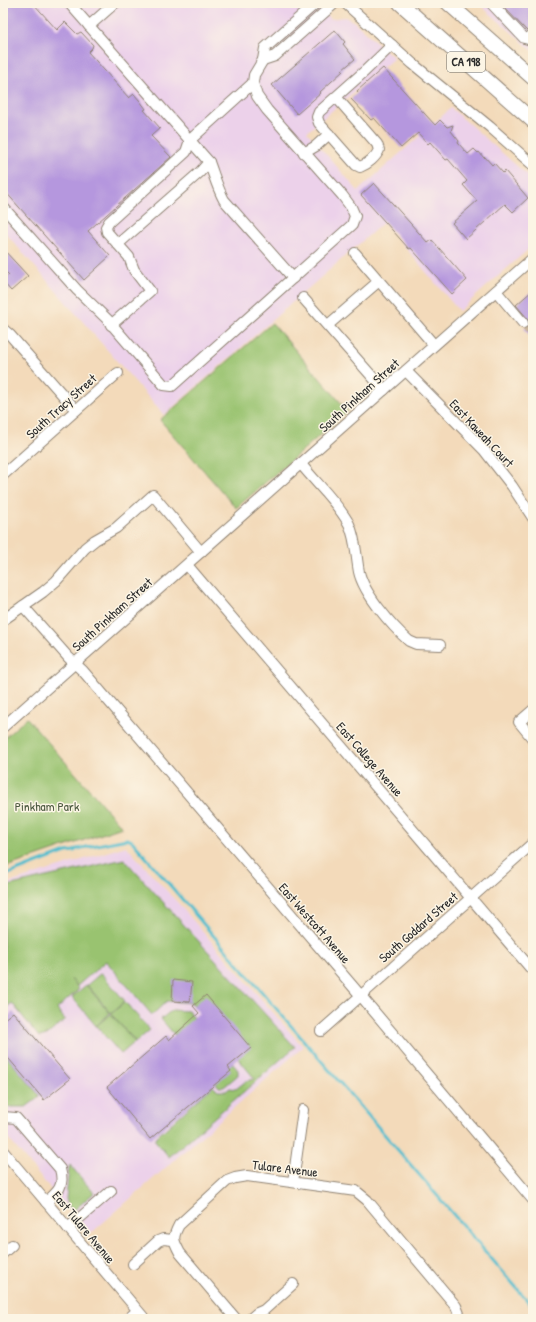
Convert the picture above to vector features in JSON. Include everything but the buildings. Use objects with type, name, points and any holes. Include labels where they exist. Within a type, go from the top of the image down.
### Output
[{"type":"highway","name":"CA 198","points":[[400,3],[533,121]]},
{"type":"highway","name":"CA 198","points":[[448,3],[533,78]]},
{"type":"street","points":[[68,3],[209,162],[217,188],[224,200],[293,278]]},
{"type":"street","points":[[89,26],[115,3]]},
{"type":"street","points":[[3,207],[77,290],[112,325],[164,385],[172,386],[352,225],[355,216],[351,207],[266,110],[257,96],[253,83],[254,75],[263,60],[265,48],[316,3]]},
{"type":"street","points":[[263,60],[275,56],[335,3]]},
{"type":"street","points":[[345,3],[413,64],[490,127],[533,165]]},
{"type":"street","points":[[491,3],[524,38],[528,39],[533,34]]},
{"type":"street","points":[[336,97],[377,144],[379,150],[377,154],[360,167],[356,165],[319,123],[317,117],[319,112],[392,45]]},
{"type":"street","points":[[112,325],[150,291],[134,270],[129,257],[107,232],[106,227],[109,222],[186,152],[190,140],[253,83]]},
{"type":"street","points":[[304,153],[316,146],[329,134]]},
{"type":"street","points":[[118,244],[200,172],[209,162]]},
{"type":"street","points":[[355,253],[434,345]]},
{"type":"street","name":"South Pinkham Street","points":[[3,727],[533,258]]},
{"type":"street","points":[[328,326],[379,281]]},
{"type":"street","points":[[496,291],[523,323]]},
{"type":"street","points":[[303,298],[384,390]]},
{"type":"street","points":[[3,329],[76,410]]},
{"type":"street","name":"East Kaweah Court","points":[[406,371],[484,450],[512,486],[533,518]]},
{"type":"street","name":"South Tracy Street","points":[[3,475],[118,373]]},
{"type":"street","points":[[301,464],[343,514],[350,526],[354,538],[360,573],[364,586],[370,596],[409,641],[416,644],[440,645]]},
{"type":"street","points":[[3,620],[56,581],[84,548],[116,528],[153,495],[201,552]]},
{"type":"street","name":"East College Avenue","points":[[187,565],[533,970]]},
{"type":"street","name":"South Pinkham Street","points":[[23,606],[75,664]]},
{"type":"street","name":"East Westcott Avenue","points":[[75,664],[84,671],[533,1200]]},
{"type":"street","points":[[533,710],[519,722],[533,739]]},
{"type":"street","name":"South Goddard Street","points":[[321,1031],[533,843]]},
{"type":"street","points":[[293,1182],[303,1110]]},
{"type":"street","points":[[3,1117],[16,1118],[60,1169],[62,1178],[58,1192],[46,1202]]},
{"type":"street","name":"East Tulare Avenue","points":[[3,1151],[145,1319]]},
{"type":"street","name":"Tulare Avenue","points":[[173,1240],[174,1233],[179,1225],[227,1181],[235,1178],[247,1176],[356,1191],[367,1200],[456,1306],[461,1319]]},
{"type":"street","points":[[68,1228],[111,1191]]},
{"type":"street","name":"East Tulare Avenue","points":[[133,1264],[163,1239],[173,1240]]},
{"type":"street","points":[[173,1240],[180,1253],[236,1319]]},
{"type":"street","points":[[3,1253],[12,1245]]},
{"type":"street","points":[[250,1319],[257,1313],[264,1310],[293,1284]]},
{"type":"street","points":[[128,1319],[137,1311]]},
{"type":"shaded area","points":[[3,3],[312,3],[331,19],[345,17],[354,22],[394,58],[307,132],[358,191],[451,108],[533,180],[533,245],[459,311],[384,222],[164,415],[3,230]]},
{"type":"shaded area","points":[[478,3],[533,3],[533,51]]},
{"type":"shaded area","points":[[126,846],[178,903],[303,1047],[89,1235],[3,1132],[3,884]]},
{"type":"green space","points":[[272,323],[348,411],[236,508],[160,420]]},
{"type":"green space","name":"Pinkham Park","points":[[27,718],[122,827],[3,868],[3,739]]},
{"type":"green space","points":[[124,859],[295,1047],[169,1157],[154,1139],[213,1086],[218,1091],[226,1091],[230,1088],[236,1089],[246,1081],[255,1079],[192,1003],[167,1001],[152,1015],[106,961],[77,986],[71,979],[79,989],[57,1009],[65,1020],[47,1035],[39,1037],[12,1003],[3,1010],[3,887]]},
{"type":"green space","points":[[101,973],[125,1001],[111,1013],[87,985]]},
{"type":"green space","points":[[86,985],[110,1013],[96,1026],[72,997]]},
{"type":"green space","points":[[125,1002],[150,1030],[136,1042],[111,1014]]},
{"type":"green space","points":[[172,1010],[188,1011],[238,1070],[238,1075],[224,1087],[219,1087],[161,1019]]},
{"type":"green space","points":[[111,1014],[135,1042],[121,1054],[96,1026]]},
{"type":"green space","points":[[3,1052],[39,1095],[38,1098],[26,1107],[8,1107],[3,1103]]},
{"type":"green space","points":[[70,1165],[94,1193],[73,1211],[68,1205],[66,1199]]},
{"type":"waterway","points":[[3,876],[77,849],[127,839],[132,841],[533,1307]]},
{"type":"tunnel","points":[[523,323],[533,334]]}]
